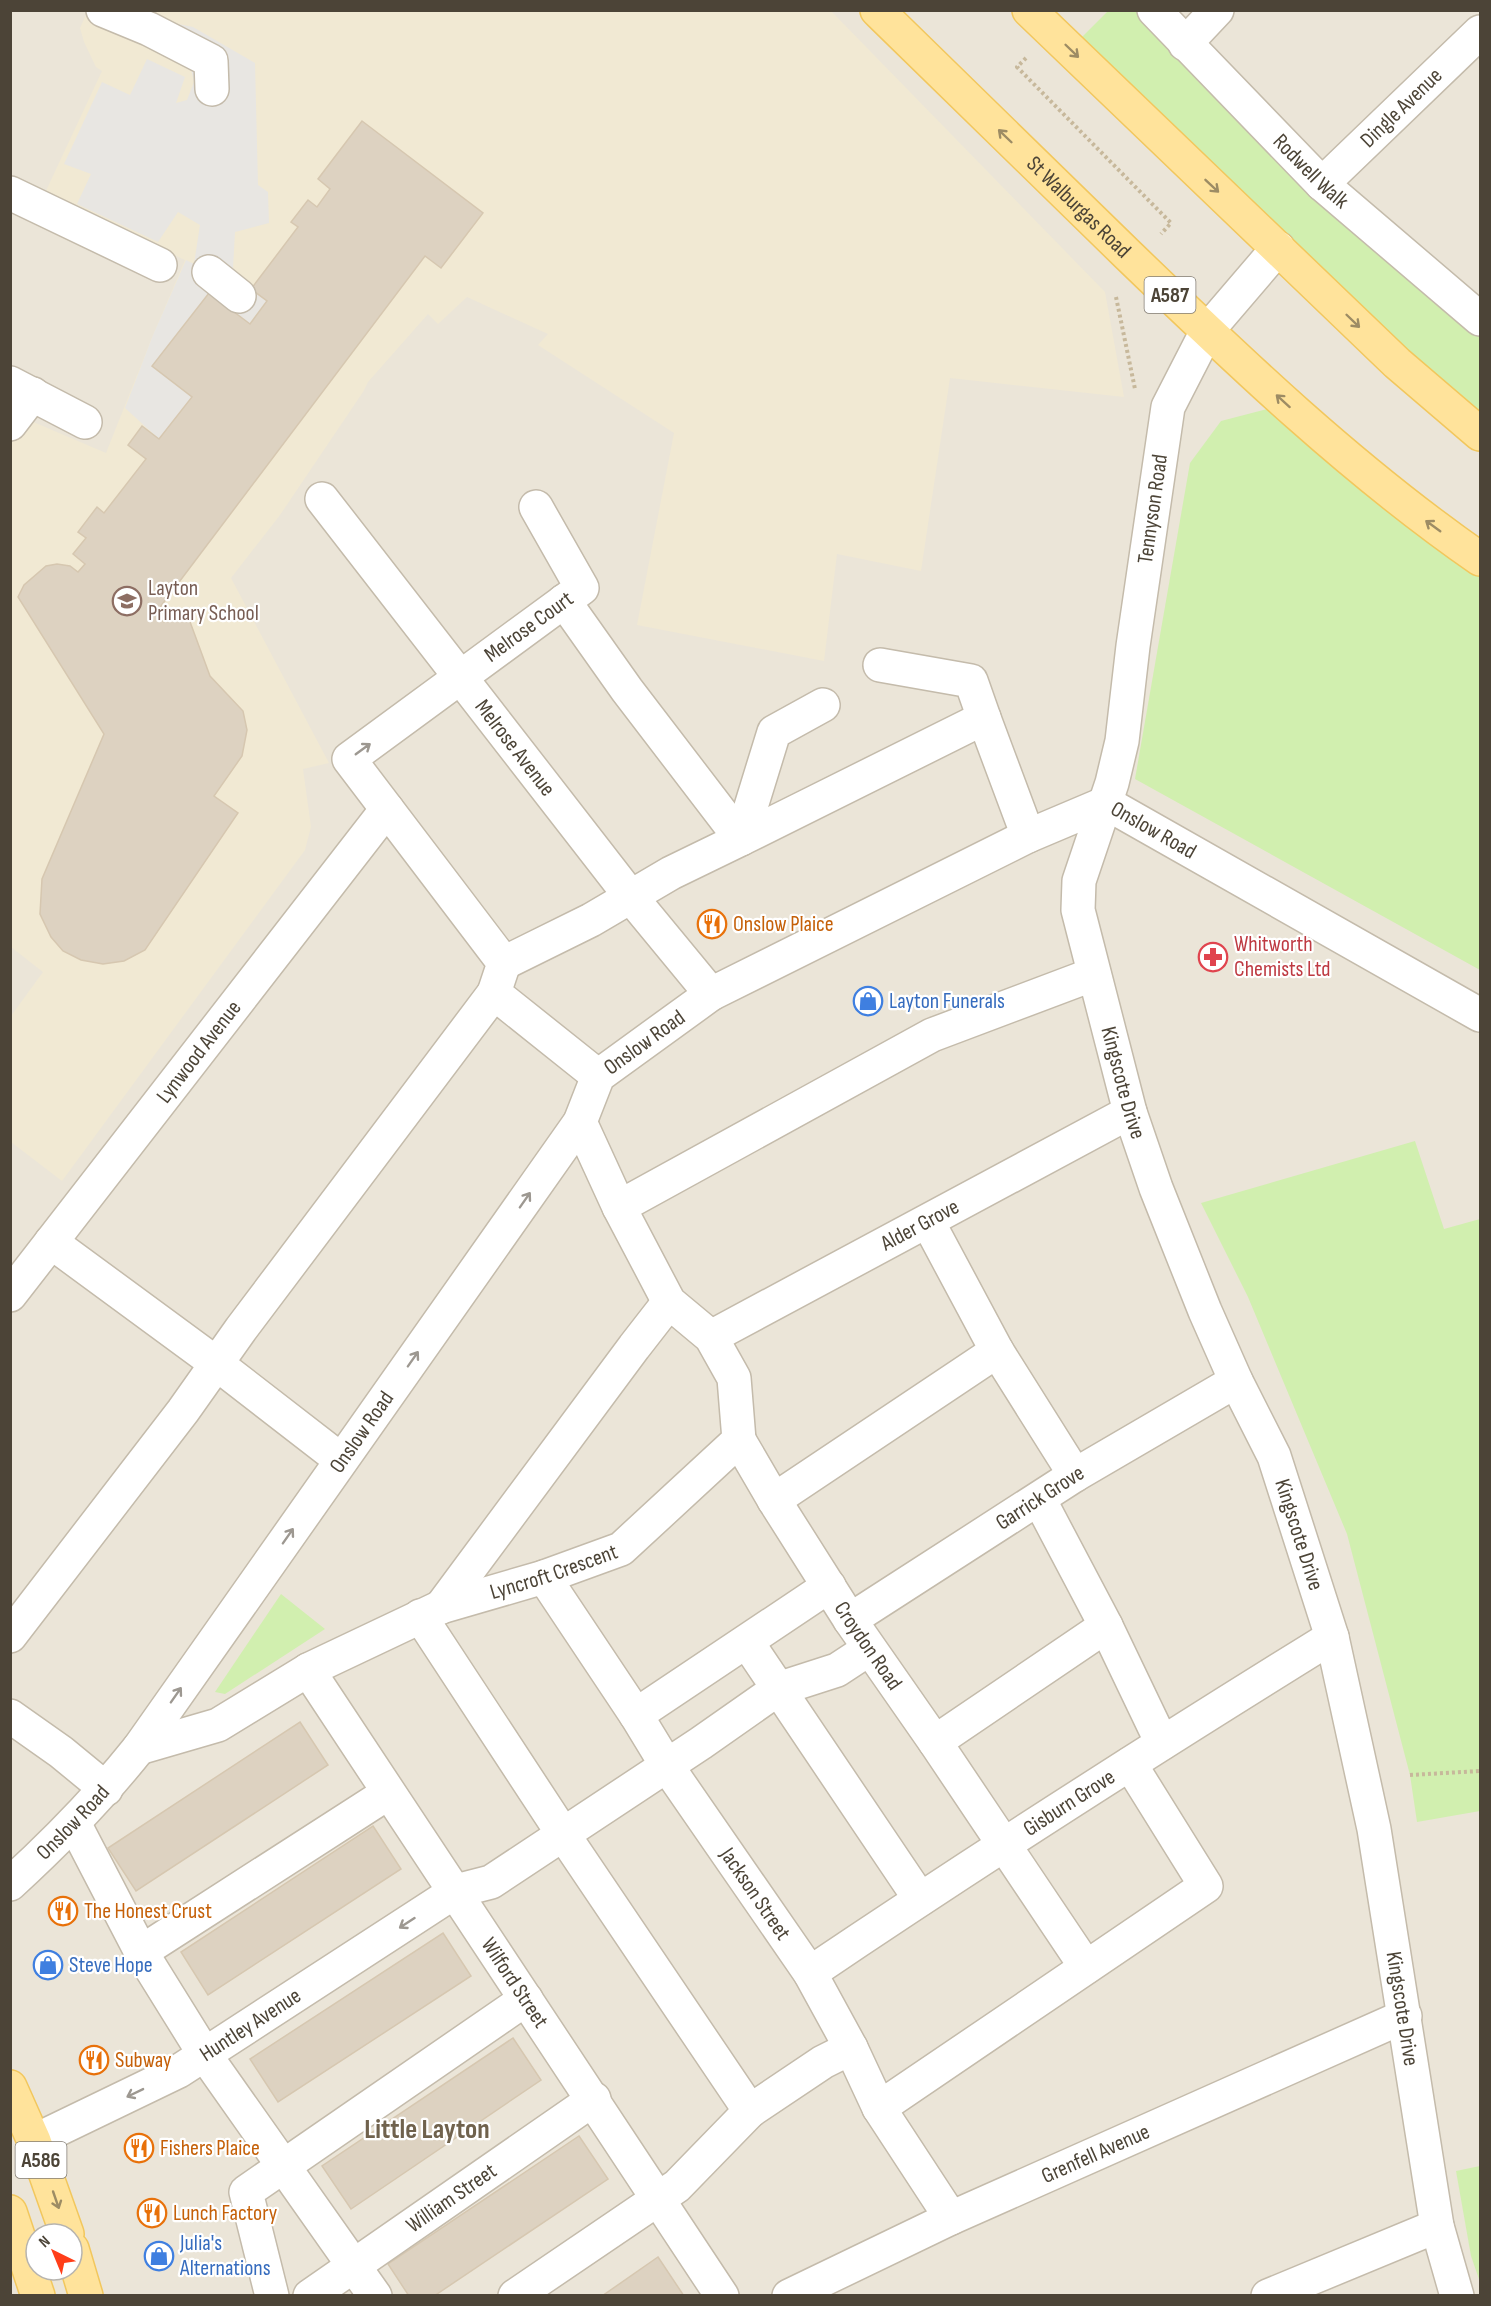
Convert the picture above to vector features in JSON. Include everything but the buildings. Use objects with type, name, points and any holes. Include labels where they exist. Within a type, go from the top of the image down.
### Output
[{"type":"main road","name":"St Walburgas Road","points":[[877,10],[1207,331],[1287,404],[1426,522],[1480,559]]},
{"type":"main road","points":[[1029,10],[1397,363],[1480,434]]},
{"type":"main road","name":"A586","points":[[10,2087],[34,2141],[63,2222]]},
{"type":"main road","points":[[10,2212],[38,2295]]},
{"type":"street","points":[[103,10],[149,29],[211,61],[212,89]]},
{"type":"street","name":"Rodwell Walk","points":[[1154,10],[1322,184],[1480,319]]},
{"type":"street","points":[[1185,44],[1217,10]]},
{"type":"street","name":"Dingle Avenue","points":[[1322,184],[1480,32]]},
{"type":"street","points":[[10,193],[160,266]]},
{"type":"street","name":"Tennyson Road","points":[[1106,803],[1122,741],[1167,407],[1207,331],[1278,248]]},
{"type":"street","points":[[209,272],[239,296]]},
{"type":"street","points":[[10,424],[22,388],[85,422]]},
{"type":"street","name":"Melrose Avenue","points":[[322,499],[631,897],[711,994]]},
{"type":"street","name":"Melrose Court","points":[[387,809],[349,759],[582,588],[536,507]]},
{"type":"street","points":[[564,601],[627,690],[741,839]]},
{"type":"street","points":[[880,664],[971,681],[1028,836]]},
{"type":"street","points":[[741,839],[774,732],[823,705]]},
{"type":"street","points":[[10,1636],[217,1364],[499,978],[671,873],[984,718]]},
{"type":"street","name":"Onslow Road","points":[[10,1884],[74,1823],[106,1789],[139,1748],[580,1122],[598,1076],[711,994],[1028,836],[1106,803],[1480,1015]]},
{"type":"street","name":"Kingscote Drive","points":[[1106,803],[1079,880],[1078,910],[1130,1112],[1156,1188],[1236,1381],[1274,1456],[1332,1636],[1374,1828],[1437,2226],[1457,2295]]},
{"type":"street","points":[[387,809],[499,978],[598,1076]]},
{"type":"street","name":"Lynwood Avenue","points":[[10,1295],[387,809]]},
{"type":"street","points":[[619,1207],[932,1035],[1094,974]]},
{"type":"street","name":"Alder Grove","points":[[711,1337],[1130,1112]]},
{"type":"street","points":[[580,1122],[619,1207],[669,1302],[711,1337],[734,1378],[739,1440]]},
{"type":"street","points":[[928,1222],[997,1351],[1075,1475]]},
{"type":"street","points":[[51,1242],[217,1364],[342,1460]]},
{"type":"street","points":[[669,1302],[430,1612],[563,1834],[750,2111]]},
{"type":"street","points":[[774,1500],[997,1351]]},
{"type":"street","name":"Garrick Grove","points":[[850,1620],[1075,1475],[1236,1381]]},
{"type":"street","name":"Lyncroft Crescent","points":[[139,1748],[218,1725],[308,1670],[430,1612],[544,1577],[621,1550],[739,1440]]},
{"type":"street","name":"Croydon Road","points":[[739,1440],[774,1500],[869,1649],[935,1742],[1086,1967]]},
{"type":"street","points":[[1039,1499],[1106,1626],[1162,1743]]},
{"type":"street","name":"Jackson Street","points":[[544,1577],[636,1715],[667,1766],[810,1973],[851,2048],[879,2108],[951,2218]]},
{"type":"street","points":[[636,1715],[829,1586]]},
{"type":"street","points":[[935,1742],[1106,1626]]},
{"type":"street","name":"Gisburn Grove","points":[[810,1973],[920,1899],[1332,1636]]},
{"type":"street","points":[[747,1642],[920,1899]]},
{"type":"street","name":"Huntley Avenue","points":[[34,2141],[179,2071],[456,1891],[491,1882],[667,1766],[778,1689],[837,1670],[869,1649]]},
{"type":"street","name":"Wilford Street","points":[[308,1670],[722,2295]]},
{"type":"street","points":[[10,1716],[62,1752],[106,1789]]},
{"type":"street","points":[[879,2108],[1206,1886],[1130,1764]]},
{"type":"street","points":[[141,1953],[388,1793]]},
{"type":"street","points":[[74,1823],[141,1953],[205,2055],[375,2295]]},
{"type":"street","points":[[272,2295],[246,2192],[526,2000]]},
{"type":"street","name":"Grenfell Avenue","points":[[789,2295],[951,2218],[1405,2016]]},
{"type":"street","points":[[515,2295],[677,2186],[750,2111],[822,2062],[851,2048]]},
{"type":"street","name":"William Street","points":[[310,2295],[594,2099]]},
{"type":"street","points":[[1268,2295],[1437,2226]]},
{"type":"path","points":[[1033,52],[1017,67],[1172,223],[1159,236]]},
{"type":"path","points":[[1115,292],[1138,405],[1167,407]]},
{"type":"path","points":[[1410,1775],[1480,1771]]},
{"type":"shaded area","name":"Layton Primary School","points":[[88,10],[831,11],[1105,292],[1124,397],[950,378],[921,571],[837,554],[824,661],[637,625],[674,433],[538,345],[548,334],[467,297],[438,324],[428,314],[368,382],[280,515],[231,578],[329,763],[303,769],[311,827],[305,850],[62,1181],[11,1142],[11,1016],[43,972],[11,947],[10,435],[24,418],[106,453],[185,260],[44,195],[102,71],[96,67],[80,28]]},
{"type":"shaded area","points":[[11,11],[1480,11],[1480,2295],[11,2296]]},
{"type":"shaded area","points":[[154,19],[193,27],[255,63],[258,185],[268,192],[269,223],[235,232],[233,268],[251,289],[267,301],[159,439],[125,408],[153,335],[186,260],[194,264],[200,225],[178,212],[158,242],[77,204],[91,174],[64,164],[102,82],[130,95],[147,59],[185,77],[176,103],[187,100],[194,82],[191,69]]},
{"type":"green space","points":[[1108,11],[1156,11],[1480,319],[1480,434],[1070,49]]},
{"type":"green space","points":[[1287,404],[1480,558],[1480,970],[1135,779],[1190,463],[1221,421]]},
{"type":"green space","points":[[1415,1141],[1444,1229],[1480,1219],[1480,1811],[1417,1822],[1410,1775],[1347,1534],[1248,1297],[1201,1203]]},
{"type":"green space","points":[[281,1594],[325,1629],[225,1694],[215,1692]]},
{"type":"green space","points":[[1480,2166],[1480,2282],[1471,2256],[1456,2171]]},
{"type":"place","name":"Layton Primary School","points":[[127,601]]},
{"type":"place","name":"Onslow Plaice","points":[[712,924]]},
{"type":"place","name":"Whitworth Chemists Ltd","points":[[1213,957]]},
{"type":"place","name":"Layton Funerals","points":[[868,1001]]},
{"type":"place","name":"The Honest Crust","points":[[63,1911]]},
{"type":"place","name":"Steve Hope","points":[[48,1965]]},
{"type":"place","name":"Subway","points":[[94,2060]]},
{"type":"place","name":"Fishers Plaice","points":[[139,2148]]},
{"type":"place","name":"Lunch Factory","points":[[152,2213]]},
{"type":"place","name":"Julia's Alternations","points":[[159,2256]]},
{"type":"district","name":"Little Layton","points":[[427,2129]]}]
